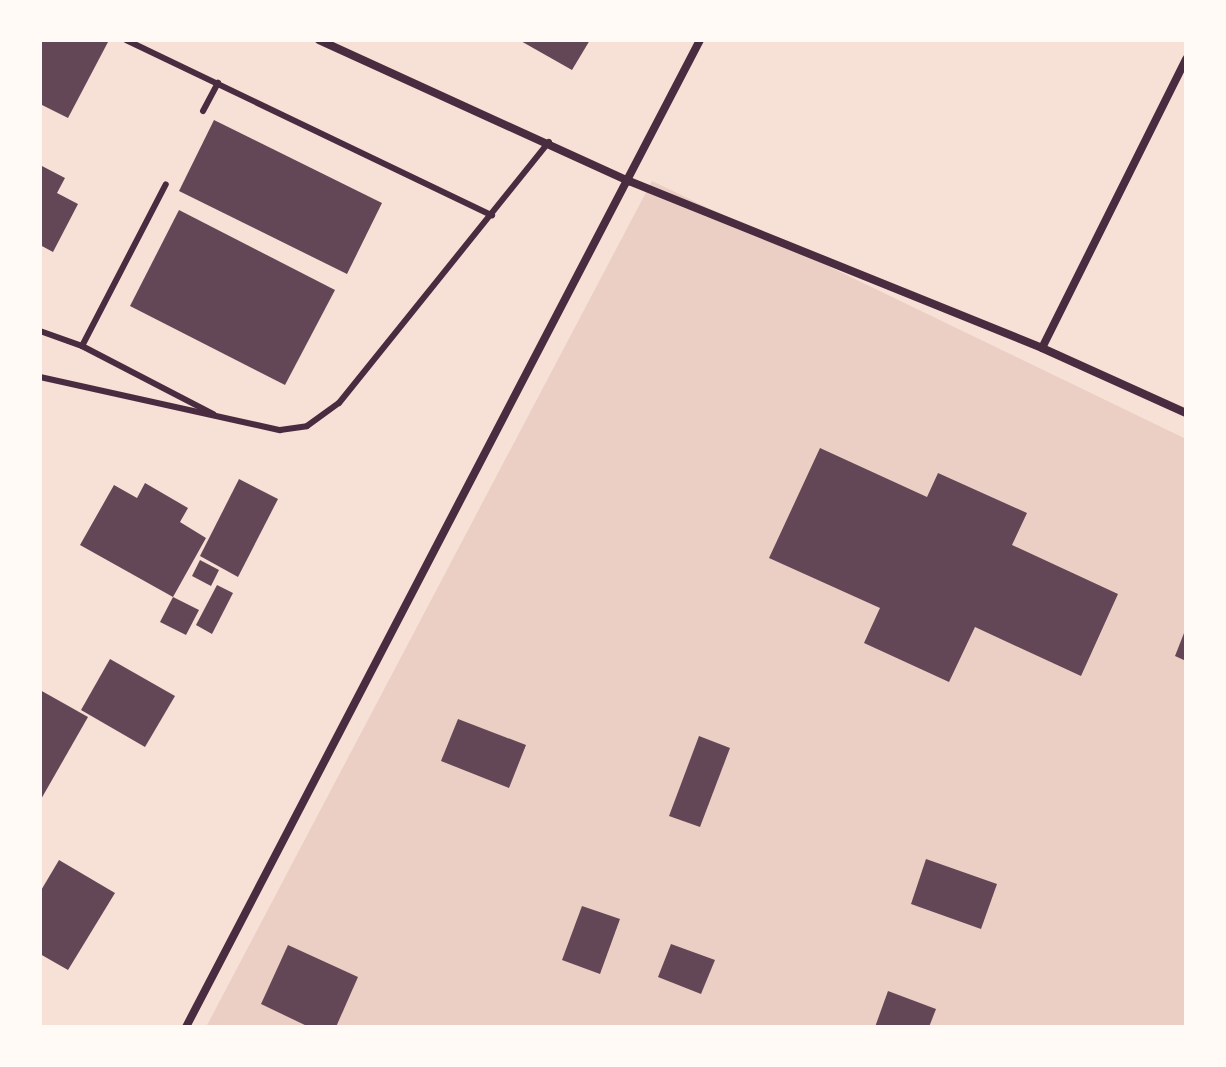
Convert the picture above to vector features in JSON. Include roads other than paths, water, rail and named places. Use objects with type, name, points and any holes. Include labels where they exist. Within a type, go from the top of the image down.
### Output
[{"type":"street","points":[[319,40],[629,181],[1042,348],[1186,413]]},
{"type":"street","points":[[186,1027],[700,40]]},
{"type":"street","points":[[1042,348],[1186,59]]},
{"type":"lane","points":[[126,40],[492,215]]},
{"type":"lane","points":[[203,111],[218,83]]},
{"type":"lane","points":[[40,377],[280,430],[322,418],[549,142]]},
{"type":"lane","points":[[82,346],[166,184]]},
{"type":"lane","points":[[40,331],[82,346],[224,419]]}]
